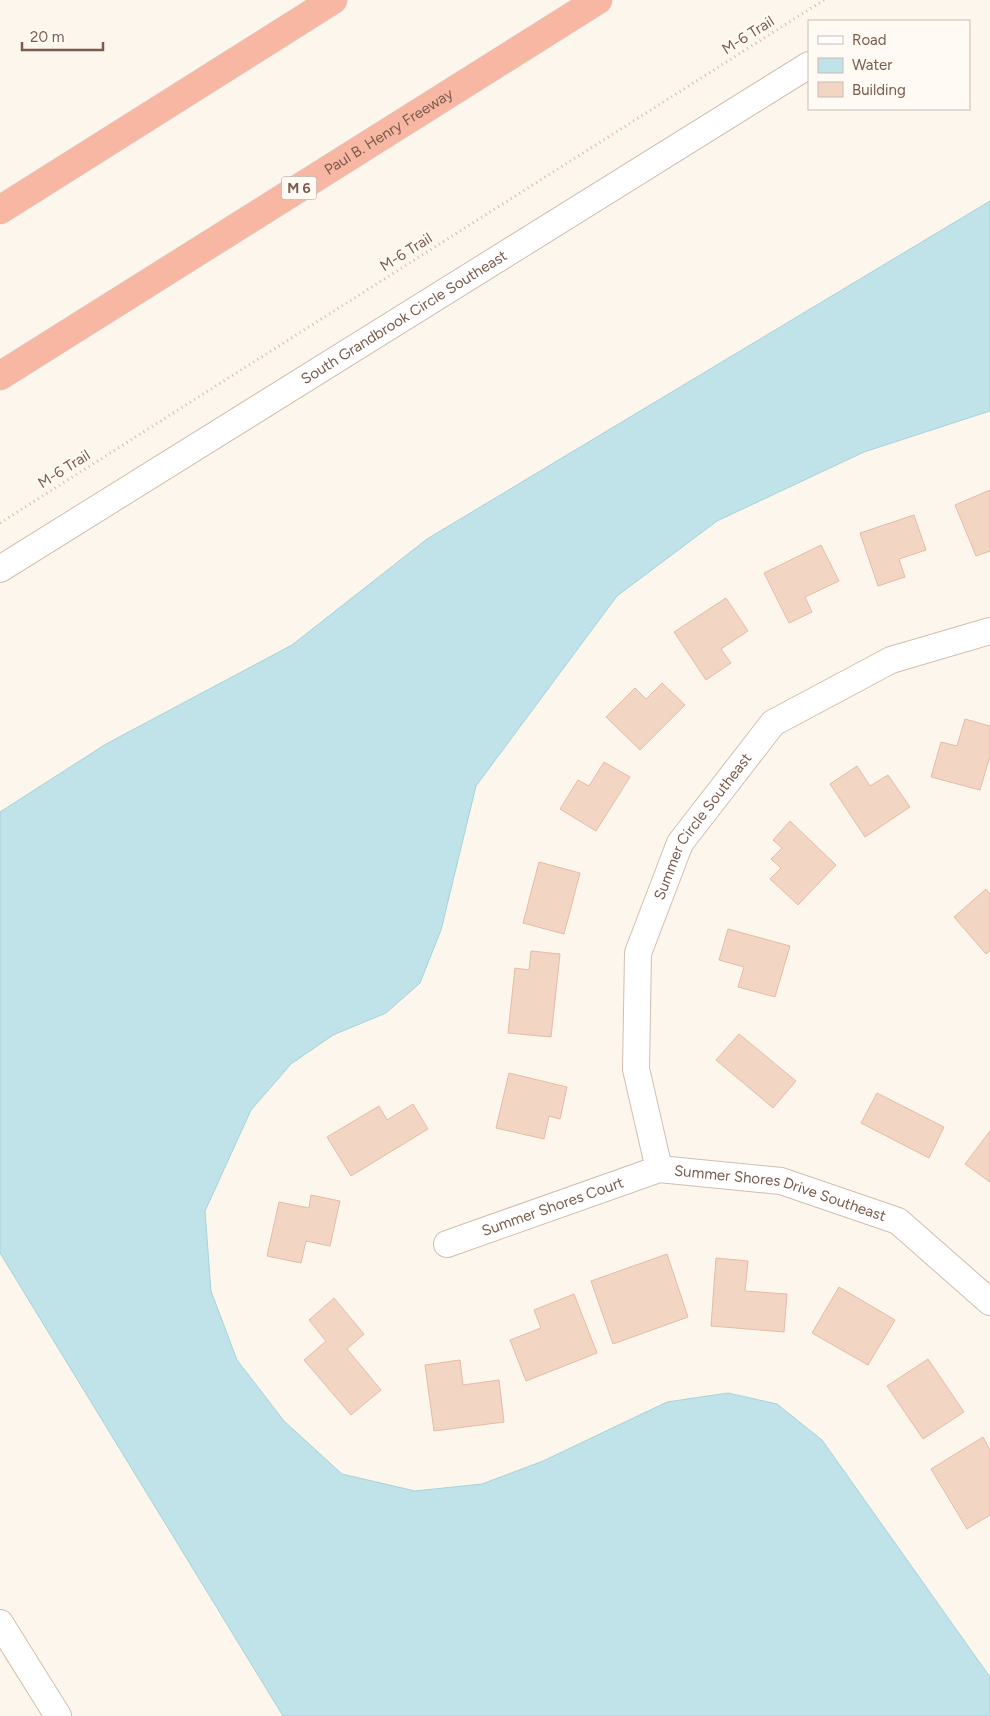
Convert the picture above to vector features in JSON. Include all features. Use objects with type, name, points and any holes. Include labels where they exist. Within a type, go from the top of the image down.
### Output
[{"type":"highway","points":[[0,210],[333,0]]},
{"type":"highway","name":"Paul B. Henry Freeway","points":[[0,376],[598,0]]},
{"type":"street","name":"South Grandbrook Circle Southeast","points":[[0,569],[808,66]]},
{"type":"street","name":"Summer Circle Southeast","points":[[659,1169],[636,1068],[638,953],[680,843],[773,723],[891,660],[990,631]]},
{"type":"street","name":"Summer Shores Court","points":[[446,1244],[659,1169]]},
{"type":"street","name":"Summer Shores Drive Southeast","points":[[659,1169],[781,1181],[898,1221],[990,1302]]},
{"type":"street","points":[[0,1623],[58,1716]]},
{"type":"path","name":"M-6 Trail","points":[[0,523],[824,0]]},
{"type":"water","points":[[990,201],[990,411],[864,452],[717,521],[617,596],[476,786],[441,930],[420,983],[386,1013],[333,1035],[291,1064],[251,1110],[205,1211],[211,1291],[237,1360],[284,1421],[342,1474],[415,1491],[482,1484],[543,1461],[667,1402],[728,1393],[777,1404],[822,1440],[990,1677],[990,1716],[283,1716],[0,1253],[0,812],[106,744],[292,645],[427,539]]},
{"type":"building","points":[[990,490],[990,551],[976,556],[955,505]]},
{"type":"building","points":[[914,515],[926,550],[899,559],[905,577],[878,586],[860,533]]},
{"type":"building","points":[[821,545],[839,581],[805,597],[812,612],[789,623],[764,573]]},
{"type":"building","points":[[726,598],[748,631],[721,649],[731,663],[706,680],[674,632]]},
{"type":"building","points":[[662,683],[685,705],[640,750],[606,717],[635,688],[646,699]]},
{"type":"building","points":[[965,719],[990,726],[990,756],[980,790],[931,777],[941,742],[957,746]]},
{"type":"building","points":[[604,762],[630,777],[596,831],[560,809],[578,780],[589,786]]},
{"type":"building","points":[[857,766],[870,786],[888,775],[910,807],[865,837],[830,784]]},
{"type":"building","points":[[790,821],[836,865],[798,905],[770,879],[781,868],[771,859],[782,848],[773,840]]},
{"type":"building","points":[[539,862],[580,873],[564,934],[523,923]]},
{"type":"building","points":[[986,889],[990,894],[990,951],[986,954],[954,917]]},
{"type":"building","points":[[728,929],[790,946],[775,997],[738,987],[744,967],[719,960]]},
{"type":"building","points":[[531,951],[560,954],[551,1037],[508,1033],[515,968],[529,970]]},
{"type":"building","points":[[739,1034],[796,1081],[773,1108],[716,1060]]},
{"type":"building","points":[[509,1073],[567,1087],[560,1119],[549,1116],[544,1139],[496,1128]]},
{"type":"building","points":[[877,1093],[944,1127],[929,1158],[861,1123]]},
{"type":"building","points":[[413,1104],[428,1129],[351,1176],[327,1137],[379,1106],[387,1120]]},
{"type":"building","points":[[990,1131],[990,1182],[965,1164]]},
{"type":"building","points":[[311,1195],[340,1201],[330,1246],[306,1241],[301,1263],[267,1256],[279,1202],[309,1208]]},
{"type":"building","points":[[667,1254],[688,1317],[613,1344],[591,1281]]},
{"type":"building","points":[[716,1258],[748,1261],[745,1291],[787,1294],[784,1332],[711,1326]]},
{"type":"building","points":[[839,1287],[895,1320],[868,1365],[812,1333]]},
{"type":"building","points":[[574,1294],[597,1353],[526,1381],[510,1340],[541,1328],[534,1310]]},
{"type":"building","points":[[334,1298],[364,1334],[347,1349],[381,1390],[351,1415],[304,1360],[326,1341],[309,1320]]},
{"type":"building","points":[[928,1359],[964,1412],[923,1439],[887,1386]]},
{"type":"building","points":[[460,1360],[463,1385],[499,1380],[504,1422],[434,1431],[425,1365]]},
{"type":"building","points":[[983,1437],[990,1450],[990,1515],[967,1529],[931,1469]]}]
